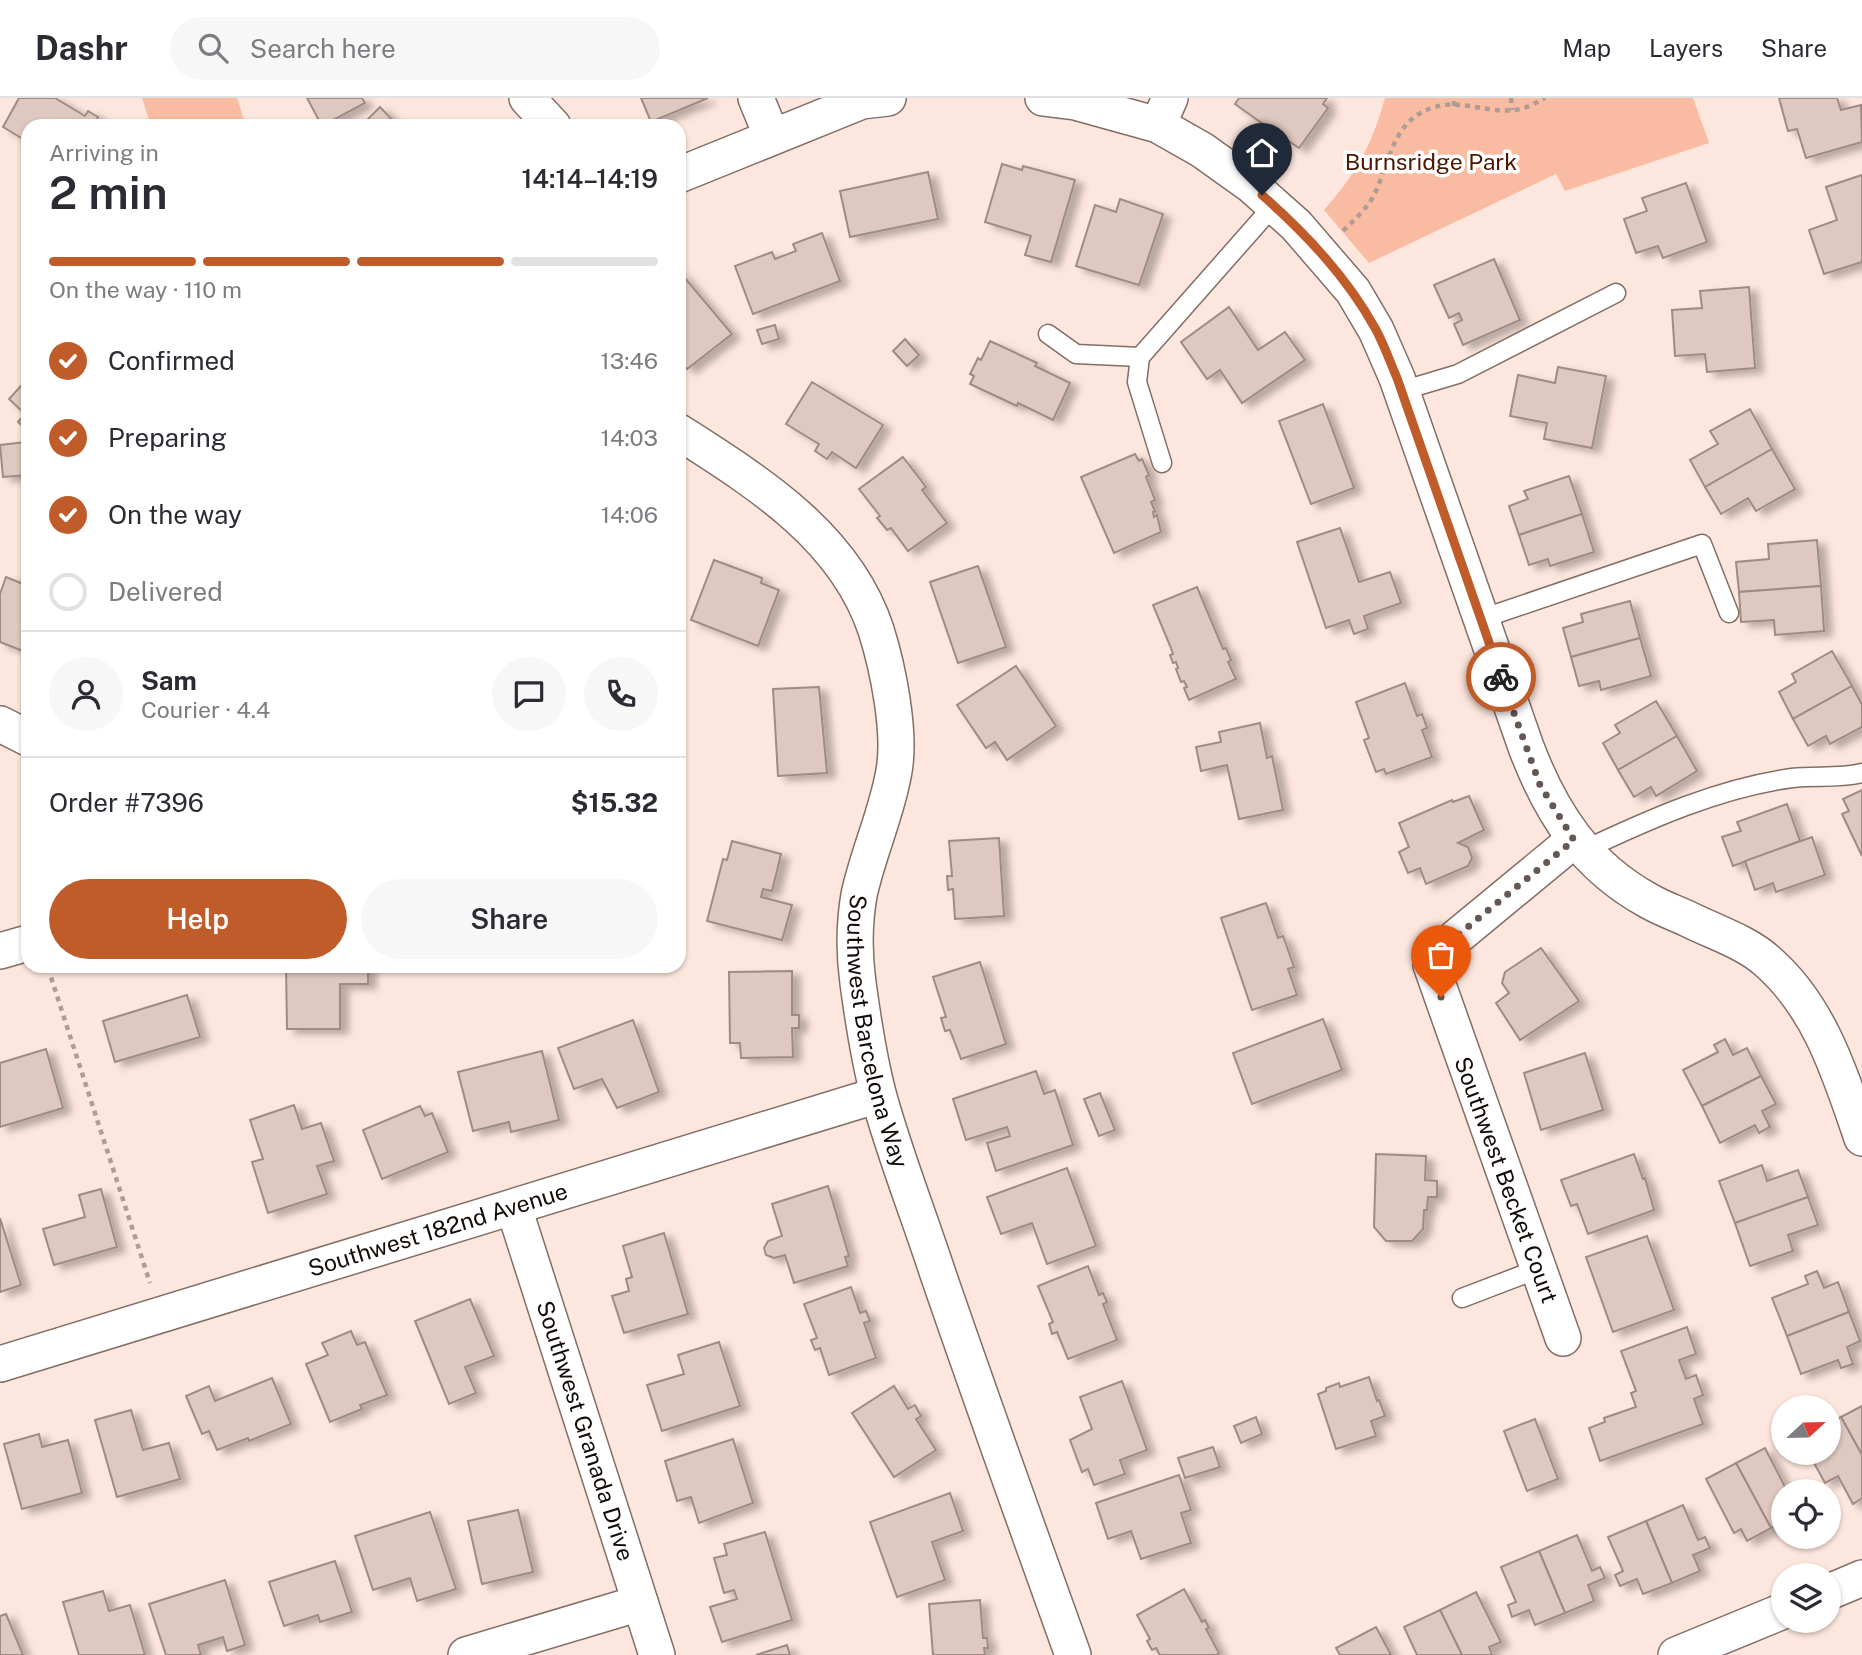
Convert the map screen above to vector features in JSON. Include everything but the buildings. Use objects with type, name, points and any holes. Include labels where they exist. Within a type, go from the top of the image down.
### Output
[{"type":"street","points":[[527,98],[546,119]]},
{"type":"street","points":[[757,98],[772,136]]},
{"type":"street","points":[[686,172],[772,136],[812,108],[888,98]]},
{"type":"street","points":[[1043,98],[1163,112],[1202,150],[1251,184],[1274,205],[1322,253],[1353,291],[1376,330],[1401,391],[1540,785],[1579,845],[1626,887],[1650,902],[1755,952],[1769,962],[1807,1006],[1823,1035],[1862,1138]]},
{"type":"street","name":"Southwest Barcelona Way","points":[[686,436],[757,481],[790,509],[824,544],[853,582],[875,628],[890,683],[895,768],[859,896],[855,942],[858,983],[878,1095],[980,1395],[1073,1655]]},
{"type":"street","points":[[0,724],[21,734]]},
{"type":"street","name":"Southwest Becket Court","points":[[1563,1338],[1431,965],[1441,949],[1579,845]]},
{"type":"street","points":[[0,951],[21,945]]},
{"type":"street","name":"Southwest 182nd Avenue","points":[[0,1364],[878,1095]]},
{"type":"street","name":"Southwest Granada Drive","points":[[514,1208],[657,1655]]},
{"type":"street","points":[[1841,1587],[1862,1578]]},
{"type":"street","points":[[466,1655],[640,1602]]},
{"type":"street","points":[[1676,1655],[1771,1616]]},
{"type":"lane","points":[[1162,463],[1137,382],[1140,357],[1274,205]]},
{"type":"lane","points":[[1401,391],[1458,374],[1616,293]]},
{"type":"lane","points":[[1048,334],[1076,354],[1140,357]]},
{"type":"lane","points":[[1481,619],[1702,544],[1729,613]]},
{"type":"lane","points":[[1579,845],[1731,791],[1793,778],[1862,773]]},
{"type":"lane","points":[[1462,1298],[1538,1269]]},
{"type":"path","points":[[1454,98],[1454,106]]},
{"type":"path","points":[[1511,98],[1512,110]]},
{"type":"path","points":[[1322,253],[1362,212],[1374,195],[1390,150],[1406,124],[1416,116],[1446,105],[1521,109],[1545,98]]},
{"type":"path","points":[[50,973],[159,1314]]},
{"type":"green space","points":[[142,98],[237,98],[244,119],[149,119]]},
{"type":"green space","name":"Burnsridge Park","points":[[1385,98],[1693,98],[1709,143],[1565,191],[1556,174],[1369,263],[1324,210],[1362,158]]},
{"type":"way so far","points":[[1441,997],[1431,965],[1441,949],[1574,840],[1540,785],[1501,677]]},
{"type":"route","points":[[1262,195],[1322,253],[1353,291],[1376,330],[1397,378],[1501,677]]}]
